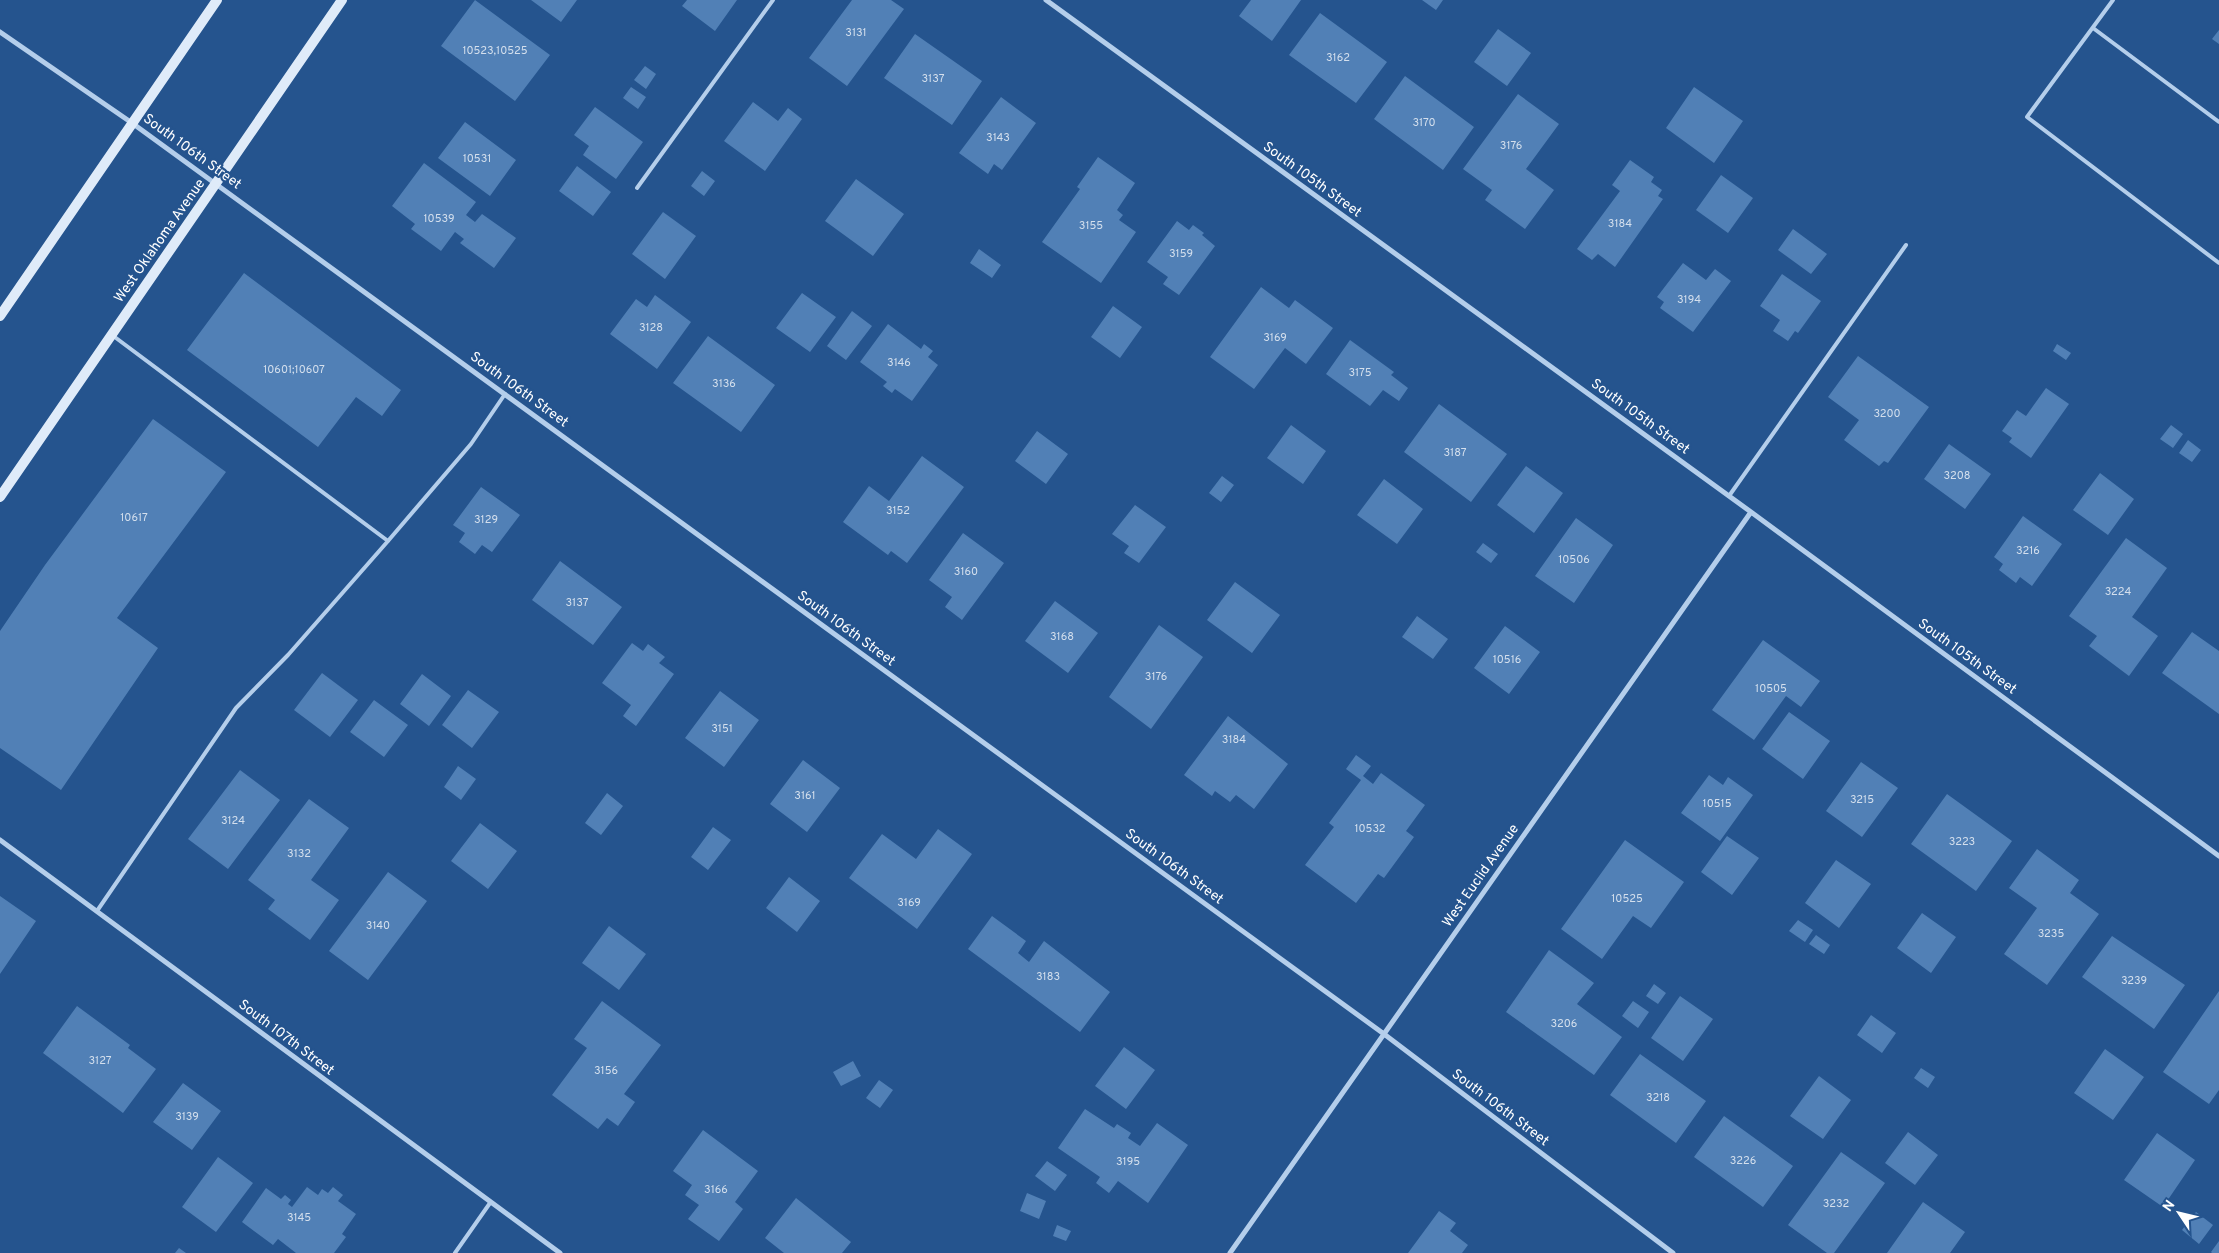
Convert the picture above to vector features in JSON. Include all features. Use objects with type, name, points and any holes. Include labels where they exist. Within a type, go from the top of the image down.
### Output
[{"type":"main road","points":[[0,316],[217,0]]},
{"type":"main road","name":"West Oklahoma Avenue","points":[[0,497],[342,0]]},
{"type":"street","name":"South 105th Street","points":[[1046,0],[1751,512],[2219,856]]},
{"type":"street","name":"South 106th Street","points":[[0,32],[132,123],[1384,1034],[1673,1253]]},
{"type":"street","name":"West Euclid Avenue","points":[[1230,1253],[1751,512]]},
{"type":"street","name":"South 107th Street","points":[[0,840],[560,1253]]},
{"type":"lane","points":[[637,188],[773,0]]},
{"type":"lane","points":[[2112,0],[2027,118],[2219,263]]},
{"type":"lane","points":[[2093,28],[2219,122]]},
{"type":"lane","points":[[1729,496],[1906,245]]},
{"type":"lane","points":[[112,335],[388,541]]},
{"type":"lane","points":[[96,911],[236,708],[288,655],[388,541],[470,444],[505,394]]},
{"type":"lane","points":[[455,1253],[490,1203]]},
{"type":"building","points":[[475,0],[550,55],[515,101],[441,46]]},
{"type":"building","points":[[531,0],[577,0],[561,22]]},
{"type":"building","points":[[687,0],[737,0],[715,31],[682,6]]},
{"type":"building","points":[[852,0],[891,0],[904,9],[847,86],[809,58]]},
{"type":"building","points":[[1251,0],[1301,0],[1272,41],[1239,16]]},
{"type":"building","points":[[1422,0],[1443,0],[1436,10]]},
{"type":"building","points":[[1320,13],[1387,62],[1356,103],[1289,55]]},
{"type":"building","points":[[1498,29],[1531,53],[1507,86],[1474,62]]},
{"type":"building","points":[[2219,30],[2219,44],[2212,39]]},
{"type":"building","points":[[915,34],[982,81],[952,125],[884,78]]},
{"type":"building","points":[[645,66],[656,74],[646,89],[634,80]]},
{"type":"building","points":[[1405,76],[1474,127],[1443,170],[1374,119]]},
{"type":"building","points":[[631,87],[646,97],[638,109],[623,98]]},
{"type":"building","points":[[1694,87],[1743,121],[1714,163],[1666,128]]},
{"type":"building","points":[[1518,94],[1559,124],[1526,169],[1554,190],[1525,229],[1485,200],[1492,190],[1463,169]]},
{"type":"building","points":[[1001,97],[1036,123],[1002,170],[994,164],[988,174],[959,153]]},
{"type":"building","points":[[753,102],[778,121],[788,108],[802,119],[765,171],[724,141]]},
{"type":"building","points":[[595,107],[643,142],[616,179],[583,155],[589,146],[574,135]]},
{"type":"building","points":[[465,122],[516,160],[490,196],[438,158]]},
{"type":"building","points":[[1098,157],[1135,183],[1117,210],[1123,215],[1119,220],[1136,232],[1101,283],[1042,242],[1080,189],[1077,187]]},
{"type":"building","points":[[1630,160],[1654,177],[1651,182],[1662,190],[1658,196],[1663,199],[1615,267],[1598,254],[1592,260],[1577,249],[1620,191],[1612,185]]},
{"type":"building","points":[[424,163],[476,202],[466,215],[475,222],[482,214],[516,238],[494,268],[460,243],[464,239],[455,232],[441,251],[411,229],[415,224],[392,206]]},
{"type":"building","points":[[577,166],[611,192],[593,216],[559,191]]},
{"type":"building","points":[[702,171],[715,181],[704,196],[691,186]]},
{"type":"building","points":[[1721,175],[1753,198],[1728,233],[1696,210]]},
{"type":"building","points":[[856,179],[904,214],[873,256],[825,221]]},
{"type":"building","points":[[663,212],[696,236],[665,279],[632,254]]},
{"type":"building","points":[[1177,221],[1189,230],[1193,225],[1204,233],[1202,235],[1215,246],[1179,295],[1163,284],[1168,277],[1147,262]]},
{"type":"building","points":[[1793,229],[1827,254],[1811,274],[1778,250]]},
{"type":"building","points":[[979,249],[1001,265],[992,278],[970,263]]},
{"type":"building","points":[[1683,263],[1706,280],[1715,269],[1731,281],[1693,332],[1660,308],[1664,302],[1657,297]]},
{"type":"building","points":[[244,273],[401,390],[382,416],[356,397],[318,447],[187,350]]},
{"type":"building","points":[[1782,274],[1821,301],[1798,333],[1795,331],[1788,341],[1773,331],[1780,320],[1760,306]]},
{"type":"building","points":[[1261,287],[1289,308],[1295,300],[1333,328],[1306,364],[1285,348],[1254,389],[1210,357]]},
{"type":"building","points":[[802,293],[836,317],[810,352],[776,328]]},
{"type":"building","points":[[655,295],[691,322],[657,369],[610,334],[636,299],[647,307]]},
{"type":"building","points":[[1113,306],[1142,327],[1120,358],[1091,337]]},
{"type":"building","points":[[852,311],[872,326],[846,360],[827,346]]},
{"type":"building","points":[[888,324],[921,349],[924,344],[933,351],[928,357],[938,365],[912,401],[895,389],[892,393],[883,386],[887,382],[860,362]]},
{"type":"building","points":[[708,336],[775,385],[741,432],[673,383]]},
{"type":"building","points":[[1350,340],[1394,372],[1391,375],[1408,388],[1399,401],[1383,390],[1370,406],[1326,374]]},
{"type":"building","points":[[2057,344],[2071,353],[2066,360],[2053,351]]},
{"type":"building","points":[[1858,356],[1929,407],[1888,463],[1884,461],[1879,466],[1844,440],[1859,420],[1828,397]]},
{"type":"building","points":[[2046,388],[2069,404],[2031,458],[2009,442],[2012,438],[2002,431],[2017,410],[2026,416]]},
{"type":"building","points":[[1439,404],[1507,454],[1471,502],[1404,452]]},
{"type":"building","points":[[153,419],[226,472],[117,618],[158,648],[61,790],[0,748],[0,631],[45,565]]},
{"type":"building","points":[[1291,425],[1326,451],[1303,484],[1267,458]]},
{"type":"building","points":[[2171,425],[2183,434],[2173,448],[2160,439]]},
{"type":"building","points":[[1037,431],[1068,454],[1046,484],[1015,461]]},
{"type":"building","points":[[2188,440],[2201,450],[2192,462],[2179,453]]},
{"type":"building","points":[[1949,444],[1991,474],[1965,509],[1924,479]]},
{"type":"building","points":[[922,456],[964,487],[907,563],[891,551],[888,555],[843,522],[869,486],[889,501]]},
{"type":"building","points":[[1526,466],[1563,493],[1534,533],[1497,505]]},
{"type":"building","points":[[2100,473],[2134,499],[2108,535],[2073,510]]},
{"type":"building","points":[[1222,476],[1234,485],[1221,502],[1209,493]]},
{"type":"building","points":[[1384,479],[1423,509],[1397,544],[1357,515]]},
{"type":"building","points":[[481,487],[520,515],[492,552],[482,545],[475,554],[459,542],[465,533],[453,525]]},
{"type":"building","points":[[1135,505],[1166,527],[1139,563],[1124,553],[1129,546],[1112,534]]},
{"type":"building","points":[[2023,516],[2062,544],[2032,586],[2020,577],[2016,583],[1999,570],[2003,564],[1994,557]]},
{"type":"building","points":[[1576,518],[1613,545],[1574,603],[1535,576]]},
{"type":"building","points":[[963,533],[1004,563],[962,620],[945,607],[952,597],[929,580]]},
{"type":"building","points":[[2126,538],[2167,568],[2132,617],[2158,636],[2129,676],[2089,646],[2097,636],[2069,616]]},
{"type":"building","points":[[1483,543],[1498,554],[1491,563],[1476,552]]},
{"type":"building","points":[[560,561],[622,607],[593,645],[532,600]]},
{"type":"building","points":[[1235,582],[1280,615],[1252,653],[1207,620]]},
{"type":"building","points":[[1055,601],[1098,633],[1068,673],[1025,641]]},
{"type":"building","points":[[1417,616],[1448,639],[1433,659],[1402,637]]},
{"type":"building","points":[[1159,625],[1203,657],[1151,729],[1109,697]]},
{"type":"building","points":[[1505,626],[1540,652],[1509,694],[1474,668]]},
{"type":"building","points":[[2192,632],[2219,651],[2219,714],[2162,673]]},
{"type":"building","points":[[1763,640],[1820,681],[1801,707],[1786,696],[1754,740],[1712,710]]},
{"type":"building","points":[[632,643],[643,651],[648,644],[665,657],[659,663],[674,674],[636,726],[623,716],[631,705],[602,683]]},
{"type":"building","points":[[322,673],[358,700],[330,737],[294,710]]},
{"type":"building","points":[[422,674],[451,696],[429,726],[400,704]]},
{"type":"building","points":[[468,690],[499,712],[472,748],[442,725]]},
{"type":"building","points":[[720,691],[759,720],[724,767],[685,738]]},
{"type":"building","points":[[374,700],[408,725],[384,757],[350,732]]},
{"type":"building","points":[[1789,712],[1830,741],[1803,779],[1762,749]]},
{"type":"building","points":[[1228,716],[1288,764],[1254,809],[1236,795],[1230,802],[1215,791],[1212,796],[1184,775]]},
{"type":"building","points":[[1356,755],[1371,766],[1363,776],[1373,784],[1381,773],[1425,805],[1406,831],[1414,837],[1384,878],[1378,874],[1356,903],[1305,865],[1334,827],[1329,823],[1361,780],[1346,769]]},
{"type":"building","points":[[803,760],[840,788],[807,832],[770,804]]},
{"type":"building","points":[[1861,762],[1898,788],[1862,837],[1826,811]]},
{"type":"building","points":[[458,766],[476,779],[461,800],[444,787]]},
{"type":"building","points":[[240,770],[280,800],[228,869],[188,839]]},
{"type":"building","points":[[1709,775],[1723,785],[1728,777],[1753,795],[1720,841],[1681,813]]},
{"type":"building","points":[[607,793],[623,806],[601,835],[585,823]]},
{"type":"building","points":[[1947,794],[2012,841],[1976,891],[1911,844]]},
{"type":"building","points":[[309,799],[349,828],[311,880],[339,900],[310,940],[268,909],[275,900],[248,880]]},
{"type":"building","points":[[480,823],[517,851],[488,889],[451,861]]},
{"type":"building","points":[[713,827],[731,840],[708,870],[691,857]]},
{"type":"building","points":[[938,829],[972,854],[917,929],[849,878],[882,834],[916,859]]},
{"type":"building","points":[[1727,836],[1759,858],[1732,895],[1701,872]]},
{"type":"building","points":[[1625,840],[1684,882],[1651,928],[1633,916],[1602,959],[1561,929]]},
{"type":"building","points":[[2037,849],[2079,880],[2070,893],[2099,914],[2047,985],[2004,954],[2037,908],[2009,888]]},
{"type":"building","points":[[1836,860],[1871,884],[1839,928],[1805,903]]},
{"type":"building","points":[[388,872],[427,901],[368,980],[329,951]]},
{"type":"building","points":[[789,877],[820,901],[797,932],[766,908]]},
{"type":"building","points":[[0,896],[36,921],[0,974]]},
{"type":"building","points":[[1922,913],[1956,937],[1931,973],[1897,948]]},
{"type":"building","points":[[992,916],[1026,941],[1018,953],[1029,962],[1044,941],[1110,992],[1080,1032],[968,949]]},
{"type":"building","points":[[1798,920],[1813,930],[1805,942],[1789,931]]},
{"type":"building","points":[[609,926],[646,954],[619,990],[582,963]]},
{"type":"building","points":[[1816,935],[1830,945],[1824,954],[1809,944]]},
{"type":"building","points":[[2112,936],[2185,985],[2154,1029],[2082,977]]},
{"type":"building","points":[[1549,950],[1594,983],[1577,1004],[1622,1037],[1594,1075],[1506,1012]]},
{"type":"building","points":[[1654,984],[1666,993],[1658,1004],[1646,996]]},
{"type":"building","points":[[2219,991],[2219,1090],[2209,1104],[2163,1072]]},
{"type":"building","points":[[1680,996],[1713,1019],[1683,1061],[1651,1038]]},
{"type":"building","points":[[602,1001],[661,1045],[624,1094],[635,1102],[618,1126],[607,1118],[598,1129],[552,1095],[587,1048],[574,1039]]},
{"type":"building","points":[[1633,1001],[1649,1012],[1638,1028],[1622,1016]]},
{"type":"building","points":[[77,1006],[130,1045],[128,1048],[156,1069],[123,1113],[43,1053]]},
{"type":"building","points":[[1871,1015],[1896,1033],[1882,1053],[1857,1035]]},
{"type":"building","points":[[1124,1047],[1155,1070],[1126,1109],[1095,1086]]},
{"type":"building","points":[[2105,1049],[2144,1077],[2113,1120],[2074,1093]]},
{"type":"building","points":[[1640,1054],[1706,1101],[1676,1143],[1610,1095]]},
{"type":"building","points":[[853,1061],[861,1076],[841,1086],[833,1072]]},
{"type":"building","points":[[1921,1068],[1935,1077],[1928,1088],[1914,1078]]},
{"type":"building","points":[[1819,1076],[1851,1100],[1823,1139],[1790,1116]]},
{"type":"building","points":[[879,1080],[893,1090],[880,1108],[866,1098]]},
{"type":"building","points":[[183,1083],[221,1111],[192,1150],[153,1122]]},
{"type":"building","points":[[1085,1109],[1114,1128],[1117,1124],[1131,1133],[1128,1138],[1140,1146],[1157,1123],[1188,1145],[1148,1203],[1118,1181],[1109,1193],[1096,1183],[1100,1177],[1058,1148]]},
{"type":"building","points":[[1724,1116],[1793,1166],[1763,1207],[1694,1157]]},
{"type":"building","points":[[703,1130],[758,1171],[735,1202],[743,1209],[719,1241],[688,1219],[699,1205],[685,1195],[692,1185],[673,1171]]},
{"type":"building","points":[[1908,1132],[1938,1155],[1915,1185],[1885,1163]]},
{"type":"building","points":[[2157,1133],[2195,1160],[2163,1207],[2124,1180]]},
{"type":"building","points":[[1841,1152],[1885,1183],[1834,1253],[1827,1253],[1788,1225]]},
{"type":"building","points":[[218,1157],[253,1183],[216,1232],[182,1207]]},
{"type":"building","points":[[1047,1161],[1067,1175],[1055,1191],[1035,1176]]},
{"type":"building","points":[[307,1187],[318,1195],[322,1189],[328,1193],[333,1187],[343,1195],[338,1201],[356,1214],[342,1234],[346,1237],[334,1253],[296,1253],[278,1239],[273,1245],[242,1222],[266,1188],[281,1199],[285,1195],[291,1200],[288,1204],[292,1207]]},
{"type":"building","points":[[1027,1193],[1046,1201],[1039,1219],[1020,1211]]},
{"type":"building","points":[[796,1198],[851,1242],[842,1253],[784,1253],[765,1238]]},
{"type":"building","points":[[1923,1202],[1965,1232],[1950,1253],[1887,1253]]},
{"type":"building","points":[[1439,1211],[1456,1223],[1450,1231],[1468,1245],[1462,1253],[1408,1253]]},
{"type":"building","points":[[2196,1212],[2213,1225],[2199,1244],[2182,1230]]},
{"type":"building","points":[[1057,1225],[1071,1231],[1066,1241],[1053,1236]]},
{"type":"building","points":[[2219,1241],[2219,1253],[2212,1253],[2211,1252]]},
{"type":"building","points":[[179,1248],[186,1253],[175,1253]]}]
